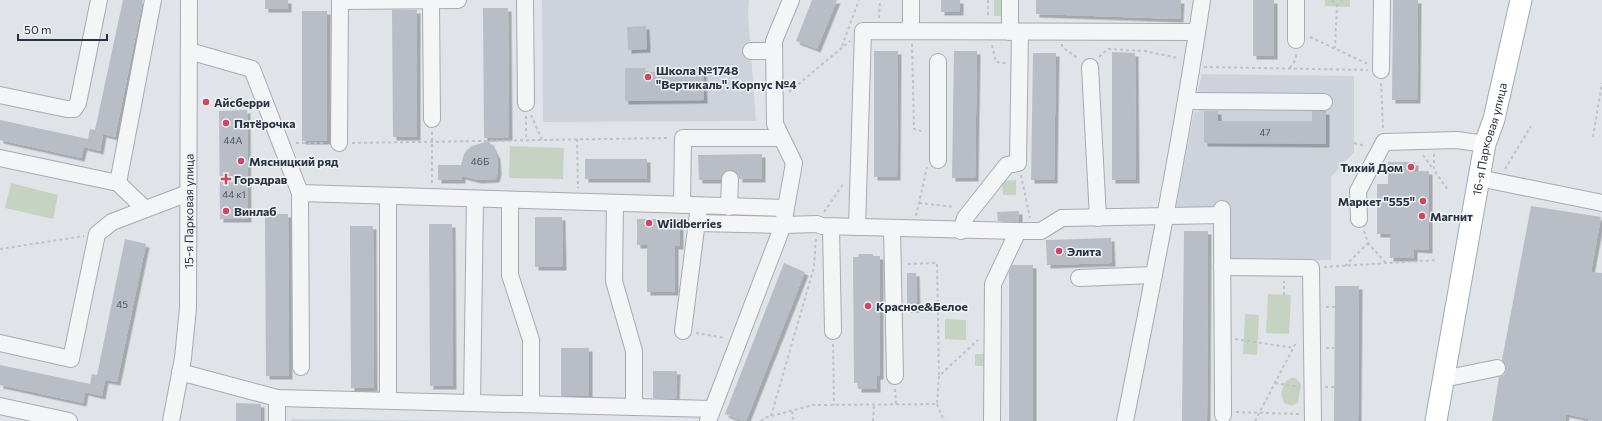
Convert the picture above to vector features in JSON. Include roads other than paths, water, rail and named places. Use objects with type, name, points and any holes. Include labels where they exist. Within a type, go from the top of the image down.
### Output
[{"type":"main road","name":"16-я Парковая улица","points":[[1436,421],[1478,178],[1485,144],[1494,120],[1521,0]]},
{"type":"street","points":[[0,95],[74,109],[78,103],[99,0]]},
{"type":"street","points":[[118,183],[152,0]]},
{"type":"street","name":"15-я Парковая улица","points":[[171,421],[183,358],[188,308],[189,0]]},
{"type":"street","points":[[431,0],[432,119]]},
{"type":"street","points":[[339,143],[340,1],[458,0]]},
{"type":"street","points":[[525,0],[526,103]]},
{"type":"street","points":[[180,372],[277,398],[634,407],[710,415],[783,225],[794,164],[775,124],[774,41],[791,0]]},
{"type":"street","points":[[911,0],[911,31]]},
{"type":"street","points":[[961,231],[965,218],[1007,165],[1018,163],[1019,65],[1010,0]]},
{"type":"street","points":[[1125,421],[1165,216],[1186,101],[1202,0]]},
{"type":"street","points":[[1296,0],[1296,36]]},
{"type":"street","points":[[1381,70],[1382,0]]},
{"type":"street","points":[[857,227],[859,160],[871,31],[1062,33],[1197,32]]},
{"type":"street","points":[[189,51],[252,69],[300,193],[301,368]]},
{"type":"street","points":[[751,51],[774,51]]},
{"type":"street","points":[[938,62],[938,160]]},
{"type":"street","points":[[1090,67],[1098,218]]},
{"type":"street","points":[[1186,101],[1324,102]]},
{"type":"street","points":[[682,205],[683,138],[781,138]]},
{"type":"street","points":[[1359,219],[1358,192],[1384,142],[1456,140],[1485,144]]},
{"type":"street","points":[[0,158],[118,183],[145,209]]},
{"type":"street","points":[[1478,178],[1549,200],[1602,203]]},
{"type":"street","points":[[729,207],[730,179]]},
{"type":"street","points":[[0,343],[70,359],[97,234],[112,222],[188,193]]},
{"type":"street","points":[[300,193],[786,208]]},
{"type":"street","points":[[388,196],[388,400]]},
{"type":"street","points":[[472,402],[475,199]]},
{"type":"street","points":[[510,200],[510,275],[531,340],[531,404]]},
{"type":"street","points":[[615,203],[614,281],[634,351],[634,407]]},
{"type":"street","points":[[683,331],[699,206]]},
{"type":"street","points":[[697,223],[824,225],[961,231],[1041,231],[1062,218],[1165,216],[1222,212],[1223,415]]},
{"type":"street","points":[[824,225],[833,331]]},
{"type":"street","points":[[892,228],[895,376]]},
{"type":"street","points":[[992,421],[993,284],[1025,231]]},
{"type":"street","points":[[1222,267],[1311,268],[1313,418]]},
{"type":"street","points":[[1079,278],[1154,275]]},
{"type":"street","points":[[1444,379],[1497,368]]},
{"type":"street","points":[[277,398],[277,421]]},
{"type":"street","points":[[0,406],[69,421]]},
{"type":"place","name":"Школа №1748 \"Вертикаль\". Корпус №4","points":[[648,77]]},
{"type":"place","name":"Айсберри","points":[[206,102]]},
{"type":"place","name":"Пятёрочка","points":[[226,123]]},
{"type":"place","name":"Мясницкий ряд","points":[[241,161]]},
{"type":"place","name":"Тихий Дом","points":[[1411,167]]},
{"type":"place","name":"Горздрав","points":[[226,179]]},
{"type":"place","name":"Маркет \"555\"","points":[[1423,201]]},
{"type":"place","name":"Винлаб","points":[[226,211]]},
{"type":"place","name":"Магнит","points":[[1422,216]]},
{"type":"place","name":"Wildberries","points":[[649,223]]},
{"type":"place","name":"Элита","points":[[1059,251]]},
{"type":"place","name":"Красное&Белое","points":[[868,306]]}]
